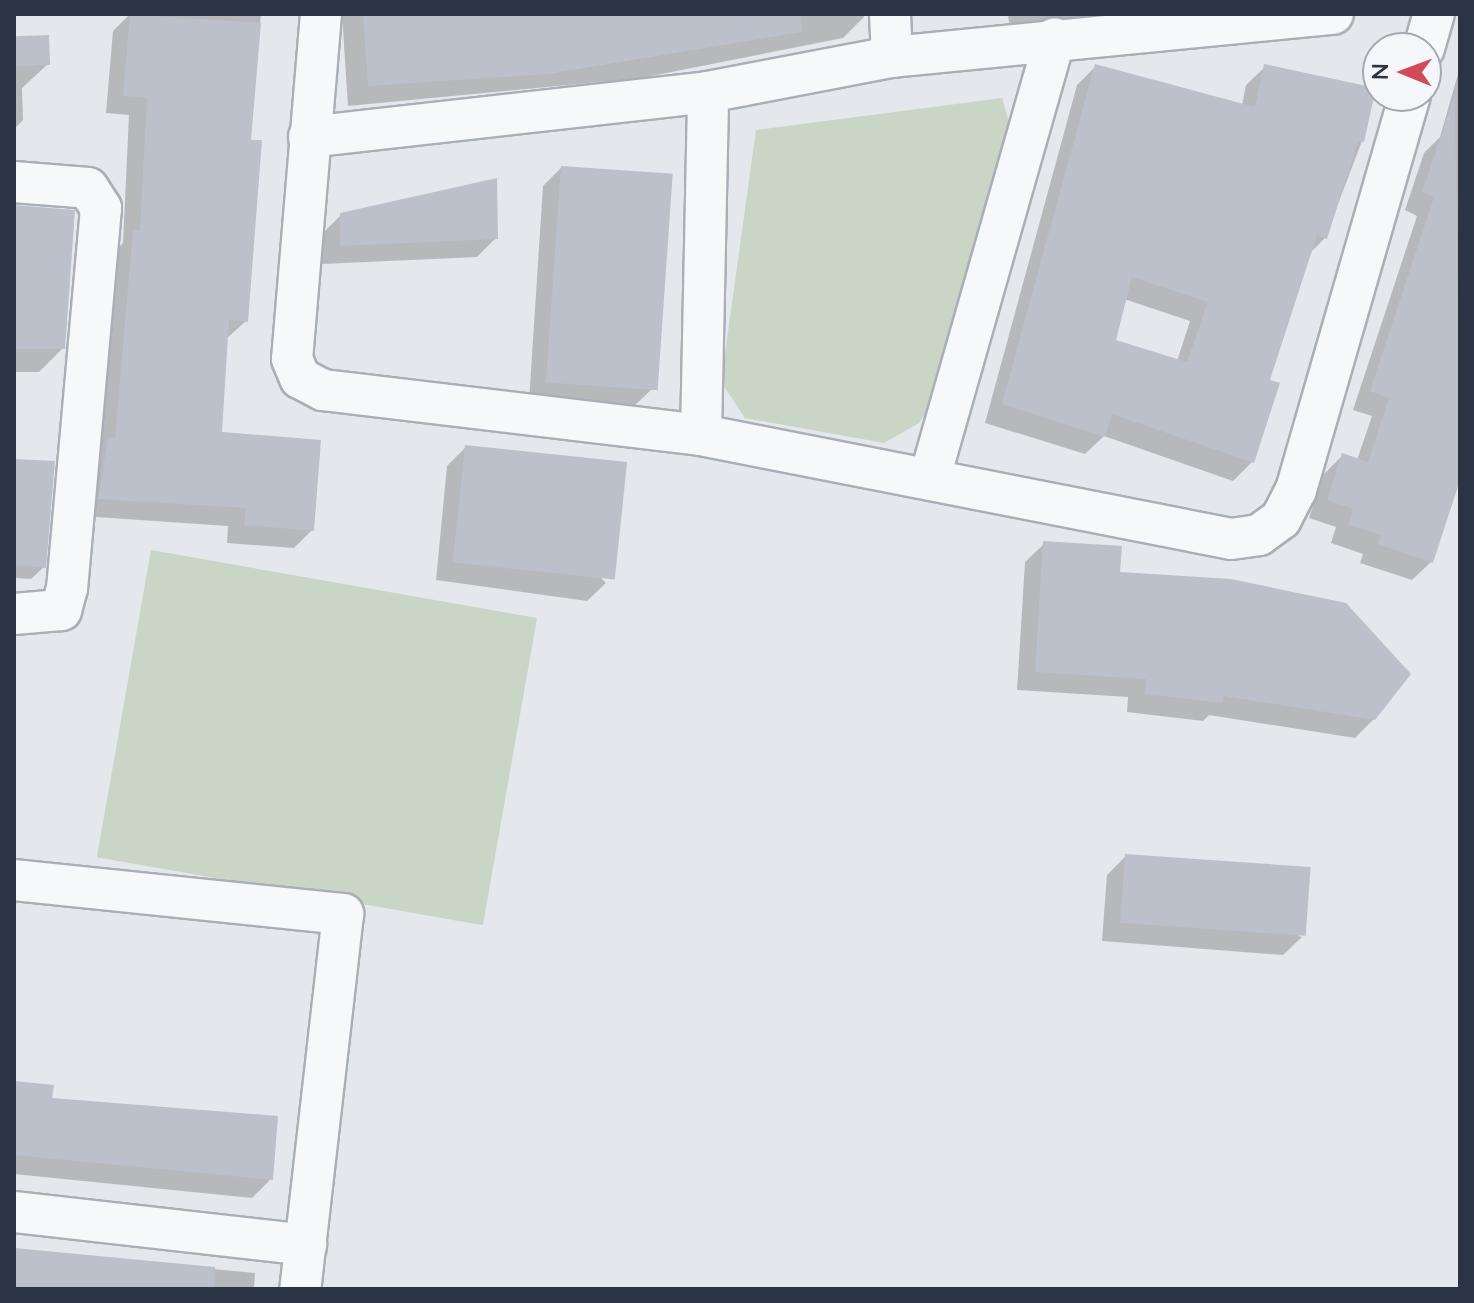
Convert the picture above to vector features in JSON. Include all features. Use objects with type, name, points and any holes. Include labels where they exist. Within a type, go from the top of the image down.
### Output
[{"type":"street","points":[[321,14],[292,359],[300,378],[323,390],[701,435],[930,477],[1231,539],[1259,535],[1281,519],[1405,112]]},
{"type":"street","points":[[890,14],[892,57]]},
{"type":"street","points":[[309,137],[708,92],[892,57],[1055,38],[1333,14]]},
{"type":"street","points":[[930,477],[1055,38]]},
{"type":"street","points":[[701,435],[708,92]]},
{"type":"street","points":[[14,182],[88,188],[101,208],[67,588],[61,610],[14,614]]},
{"type":"street","points":[[14,880],[343,914],[300,1289]]},
{"type":"street","points":[[14,1212],[306,1245]]},
{"type":"green space","points":[[1002,98],[1013,135],[935,399],[919,423],[884,443],[745,418],[721,382],[756,130]]},
{"type":"green space","points":[[151,550],[537,618],[483,925],[97,857]]},
{"type":"building","points":[[130,14],[261,23],[251,140],[262,140],[248,322],[229,320],[222,432],[321,440],[314,531],[244,525],[246,508],[98,499],[108,437],[115,438],[133,230],[140,230],[147,98],[123,96]]},
{"type":"building","points":[[363,14],[801,14],[802,32],[548,74],[368,86]]},
{"type":"building","points":[[49,35],[50,65],[15,66],[14,36]]},
{"type":"building","points":[[1095,64],[1255,107],[1264,64],[1362,85],[1362,112],[1371,112],[1364,142],[1358,141],[1327,239],[1317,235],[1270,380],[1280,383],[1254,463],[1112,414],[1105,437],[1002,404]],"holes":[[[1132,277],[1208,302],[1187,362],[1116,340]]]},
{"type":"building","points":[[1455,95],[1460,480],[1433,563],[1378,544],[1380,535],[1348,524],[1353,509],[1327,500],[1342,453],[1368,462],[1389,398],[1370,391],[1434,197],[1422,192]]},
{"type":"building","points":[[561,166],[673,174],[658,390],[546,382]]},
{"type":"building","points":[[497,178],[498,239],[340,246],[340,213]]},
{"type":"building","points":[[14,205],[75,210],[65,349],[14,349]]},
{"type":"building","points":[[465,445],[627,462],[615,579],[453,562]]},
{"type":"building","points":[[14,459],[55,461],[46,568],[14,565]]},
{"type":"building","points":[[1043,541],[1122,546],[1120,572],[1231,579],[1346,603],[1411,674],[1375,720],[1224,696],[1223,703],[1145,694],[1146,679],[1035,672]]},
{"type":"building","points":[[1125,854],[1311,867],[1306,936],[1120,923]]},
{"type":"building","points":[[14,1081],[54,1085],[52,1098],[278,1116],[273,1180],[14,1155]]},
{"type":"building","points":[[14,1248],[215,1267],[214,1289],[14,1289]]}]
